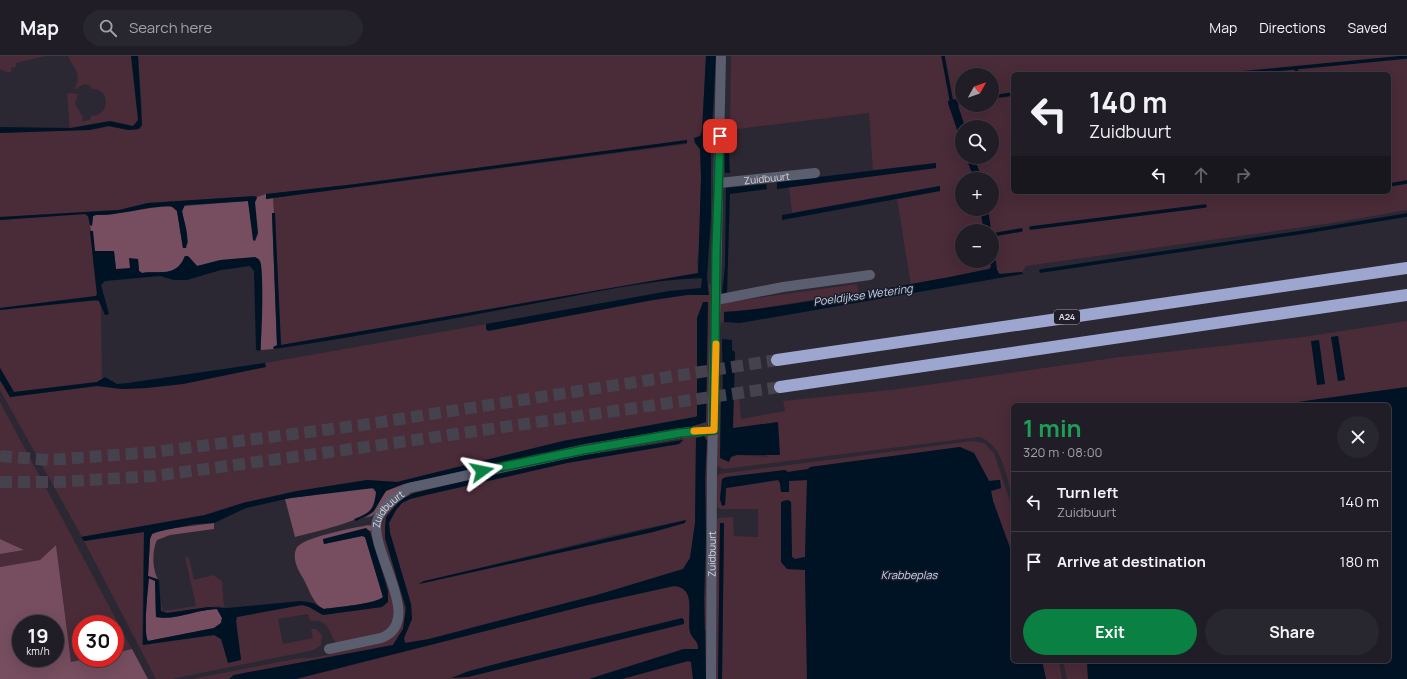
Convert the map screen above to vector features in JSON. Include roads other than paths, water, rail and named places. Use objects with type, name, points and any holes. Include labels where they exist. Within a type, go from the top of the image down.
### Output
[{"type":"highway","points":[[1358,274],[1407,264]]},
{"type":"highway","name":"A24","points":[[777,360],[1407,268]]},
{"type":"highway","points":[[780,387],[1407,295]]},
{"type":"street","name":"Zuidbuurt","points":[[711,679],[721,56]]},
{"type":"street","name":"Zuidbuurt","points":[[719,183],[815,172]]},
{"type":"street","points":[[716,300],[783,287],[870,275]]},
{"type":"street","name":"Zuidbuurt","points":[[329,649],[381,638],[392,632],[396,626],[399,611],[377,534],[377,520],[388,504],[409,488],[583,450],[680,433],[714,430]]},
{"type":"water","points":[[131,56],[138,56],[142,125],[139,129],[129,130],[108,126],[90,130],[0,133],[0,127],[70,128],[110,121],[133,126],[138,120]]},
{"type":"water","points":[[706,56],[716,56],[711,144],[711,216],[707,278],[709,295],[687,295],[653,300],[488,331],[486,329],[486,324],[669,291],[701,288],[702,278],[661,281],[373,333],[274,349],[273,347],[277,345],[272,213],[275,213],[281,345],[698,273],[701,177],[700,149],[695,143],[694,138],[700,136],[702,131]]},
{"type":"water","points":[[955,99],[955,112],[960,112],[963,120],[955,120],[955,124],[948,101]]},
{"type":"water","points":[[724,135],[728,135],[730,173],[725,173]]},
{"type":"water","points":[[687,140],[687,143],[266,199],[266,194],[356,184]]},
{"type":"water","points":[[936,163],[936,168],[777,189],[777,182]]},
{"type":"water","points":[[969,164],[977,164],[979,172],[971,172]]},
{"type":"water","points":[[766,184],[767,189],[730,194],[727,294],[722,294],[725,266],[726,188]]},
{"type":"water","points":[[940,186],[940,191],[782,220],[782,215]]},
{"type":"water","points":[[255,196],[257,198],[255,202],[258,233],[255,241],[253,240],[248,201],[185,205],[182,211],[187,234],[186,248],[183,248],[177,211],[171,206],[114,214],[95,215],[93,216],[92,226],[90,225],[88,216],[85,214],[0,220],[0,217],[119,210],[148,203]]},
{"type":"water","points":[[981,216],[989,216],[990,224],[983,224]]},
{"type":"water","points":[[90,231],[93,231],[95,251],[114,251],[116,269],[130,268],[129,258],[138,259],[139,271],[142,273],[167,272],[177,268],[185,256],[188,256],[197,266],[220,260],[258,258],[260,261],[262,276],[260,351],[256,350],[254,271],[250,266],[221,270],[187,280],[174,280],[160,276],[105,281],[101,285],[109,314],[106,315],[99,301],[96,300],[0,310],[0,308],[96,296]]},
{"type":"water","points":[[997,268],[999,274],[1022,272],[1023,274],[740,323],[724,322],[724,312],[764,308],[830,298]]},
{"type":"water","points":[[703,302],[708,302],[706,422],[683,429],[588,443],[404,484],[386,491],[373,512],[356,521],[354,519],[371,510],[376,492],[374,488],[290,498],[246,508],[214,523],[195,524],[152,534],[150,539],[148,576],[159,580],[161,611],[167,613],[208,607],[227,608],[301,601],[313,603],[324,609],[373,602],[383,597],[365,537],[362,536],[324,544],[323,539],[366,528],[370,532],[388,591],[388,602],[382,607],[323,615],[309,607],[302,605],[237,617],[236,621],[241,660],[228,663],[221,639],[214,635],[143,645],[144,532],[84,541],[81,537],[205,515],[243,503],[297,491],[367,480],[397,482],[563,441],[695,417],[697,416],[697,318]],"holes":[[[149,578],[155,581],[156,617],[163,618],[217,609],[222,618],[221,623],[214,628],[148,641],[146,621]]]},
{"type":"water","points":[[1338,336],[1345,380],[1338,381],[1331,337]]},
{"type":"water","points":[[722,339],[732,340],[732,350],[735,352],[733,428],[778,422],[780,455],[737,455],[731,457],[729,462],[720,458],[721,394],[723,391]]},
{"type":"water","points":[[1319,340],[1325,384],[1317,385],[1311,341]]},
{"type":"water","points":[[265,363],[266,367],[183,384],[122,389],[97,386],[10,397],[0,380],[0,368],[14,392],[97,382],[105,377],[117,384]]},
{"type":"water","points":[[1407,387],[1407,679],[1088,679],[1087,663],[1391,663],[1391,403],[1291,403]]},
{"type":"water","points":[[704,436],[707,441],[705,477],[706,538],[704,599],[706,679],[693,679],[691,662],[688,661],[622,679],[589,679],[684,649],[698,649],[698,646],[690,632],[689,597],[681,588],[674,586],[588,605],[296,679],[229,679],[234,675],[393,645],[403,629],[406,608],[385,538],[386,517],[400,500],[414,493],[554,460],[683,440],[679,444],[567,463],[426,495],[410,499],[402,503],[396,510],[389,523],[390,533],[411,604],[412,619],[404,638],[405,643],[429,639],[597,595],[683,569],[690,558],[695,523],[696,438]]},
{"type":"water","name":"Krabbeplas","points":[[960,447],[974,453],[989,481],[1000,480],[1001,488],[991,491],[993,501],[1011,550],[1011,663],[1042,663],[1046,679],[807,679],[805,570],[787,569],[781,562],[781,502],[788,500],[791,502],[792,557],[795,559],[805,557],[807,480],[789,481],[789,492],[781,492],[780,483],[778,480],[726,488],[725,505],[722,506],[720,499],[722,479],[726,477],[785,470],[788,472],[808,469],[810,467]]},
{"type":"water","points":[[686,520],[685,523],[653,532],[419,584],[424,581]]},
{"type":"water","points":[[720,523],[724,523],[722,679],[718,679]]},
{"type":"water","points":[[682,618],[684,620],[684,624],[468,677],[451,678],[469,671],[511,660]]},
{"type":"waterway","name":"Poeldijkse Wetering","points":[[943,56],[952,104]]},
{"type":"waterway","points":[[1251,72],[1407,57]]},
{"type":"waterway","points":[[1296,68],[1297,72]]},
{"type":"waterway","points":[[999,96],[1011,94]]},
{"type":"waterway","points":[[1391,185],[1407,182]]},
{"type":"waterway","points":[[1031,228],[1205,206]]},
{"type":"waterway","points":[[1041,271],[1304,232],[1407,215]]},
{"type":"waterway","points":[[999,234],[1021,230]]},
{"type":"tunnel","points":[[0,456],[49,460],[155,452],[362,425],[777,360]]},
{"type":"tunnel","points":[[0,482],[58,482],[154,476],[780,387]]}]
